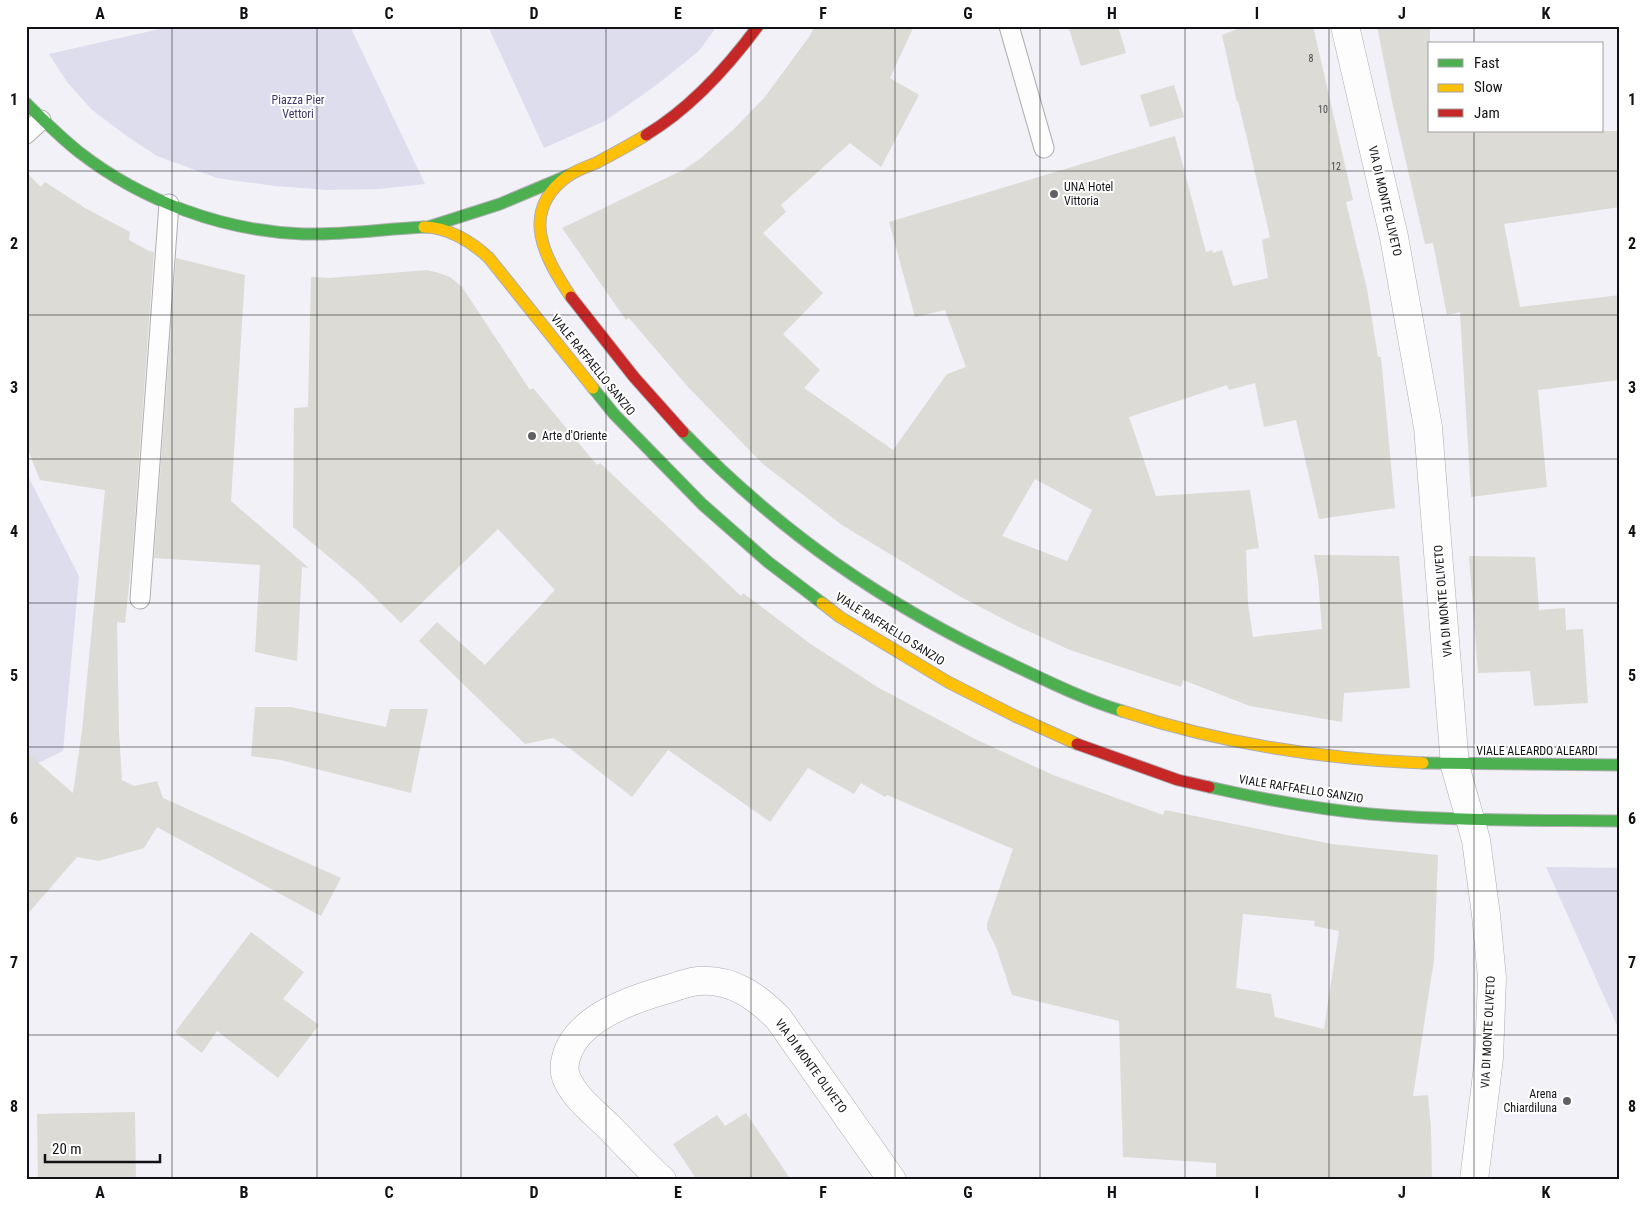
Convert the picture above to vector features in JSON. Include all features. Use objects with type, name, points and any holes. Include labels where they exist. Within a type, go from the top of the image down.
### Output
[{"type":"main road","points":[[26,103],[41,120],[80,153],[111,174],[137,190],[205,218],[277,232],[302,234],[349,233],[428,227],[467,216],[535,190],[634,143],[668,120],[712,84],[758,26]]},
{"type":"main road","name":"VIALE RAFFAELLO SANZIO","points":[[569,175],[555,188],[548,198],[539,226],[541,242],[546,256],[577,306],[600,337],[659,407],[720,470],[786,527],[850,575],[962,640],[1045,680],[1115,709],[1196,732],[1284,750],[1370,761],[1455,766]]},
{"type":"main road","name":"VIALE RAFFAELLO SANZIO","points":[[428,227],[461,236],[483,251],[496,264],[614,414],[702,504],[768,562],[840,617],[948,682],[1014,716],[1086,748],[1178,780],[1267,800],[1350,812],[1470,820]]},
{"type":"main road","name":"VIALE ALEARDO ALEARDI","points":[[1455,766],[1620,765]]},
{"type":"main road","points":[[1470,820],[1620,821]]},
{"type":"street","name":"VIA DI MONTE OLIVETO","points":[[1345,26],[1394,237],[1428,427],[1455,766],[1477,846],[1492,978],[1489,1058],[1474,1180]]},
{"type":"street","name":"VIA DI MONTE OLIVETO","points":[[662,1180],[575,1094],[566,1076],[564,1065],[572,1041],[594,1020],[654,992],[698,981],[735,986],[754,997],[772,1013],[892,1180]]},
{"type":"lane","points":[[1009,26],[1044,148]]},
{"type":"lane","points":[[26,134],[41,120]]},
{"type":"lane","points":[[140,599],[169,204]]},
{"type":"green space","name":"Piazza Pier Vettori","points":[[173,26],[350,26],[425,184],[379,189],[326,190],[275,186],[217,178],[157,156],[128,137],[92,110],[67,82],[49,54]]},
{"type":"green space","points":[[488,26],[717,26],[699,51],[654,87],[605,121],[544,148]]},
{"type":"green space","points":[[26,472],[79,576],[63,751],[26,769]]},
{"type":"green space","points":[[1546,867],[1620,868],[1620,1032]]},
{"type":"building","points":[[815,26],[914,26],[890,78],[919,95],[881,167],[850,143],[781,205],[786,212],[763,233],[823,293],[783,334],[820,370],[804,388],[893,450],[947,374],[966,367],[945,310],[915,317],[889,222],[1175,136],[1206,252],[1212,250],[1213,253],[1222,250],[1233,286],[1268,278],[1262,240],[1270,237],[1222,35],[1245,26],[1313,26],[1353,200],[1346,202],[1367,289],[1378,357],[1381,357],[1395,508],[1319,519],[1296,420],[1264,427],[1255,383],[1229,390],[1227,385],[1129,417],[1156,496],[1250,490],[1259,548],[1246,550],[1248,604],[1253,637],[1322,629],[1314,555],[1399,556],[1410,688],[1344,693],[1342,722],[1250,706],[1183,680],[1181,687],[1070,650],[1015,625],[959,596],[842,525],[763,464],[688,387],[629,318],[626,320],[562,228],[685,169],[701,158],[734,129],[764,98]],"holes":[[[1035,479],[1092,510],[1067,561],[1002,536]]]},
{"type":"building","points":[[1068,26],[1118,26],[1126,53],[1081,66]]},
{"type":"building","points":[[1377,26],[1430,26],[1430,42],[1428,42],[1428,132],[1620,131],[1620,207],[1504,224],[1520,307],[1620,295],[1620,380],[1538,390],[1547,487],[1471,497],[1460,312],[1447,315],[1433,243],[1425,244],[1391,97]]},
{"type":"building","points":[[1174,85],[1184,117],[1150,127],[1140,95]]},
{"type":"building","points":[[26,172],[41,187],[45,182],[85,208],[130,232],[129,240],[154,252],[132,557],[125,623],[117,622],[122,780],[134,786],[157,781],[163,798],[341,878],[321,916],[157,827],[144,848],[99,861],[77,857],[26,916],[26,752],[73,793],[82,731],[105,490],[40,480],[26,445]]},
{"type":"building","points":[[176,258],[245,275],[231,501],[309,568],[302,567],[297,661],[255,652],[260,565],[154,558]]},
{"type":"building","points":[[427,270],[450,277],[462,287],[530,390],[533,388],[597,465],[600,463],[741,596],[743,593],[812,645],[879,688],[975,739],[1053,775],[1163,815],[1165,810],[1332,844],[1438,855],[1434,960],[1413,1096],[1428,1095],[1432,1180],[1216,1180],[1216,1163],[1123,1157],[1119,1021],[1012,995],[996,947],[987,929],[987,924],[1013,849],[887,795],[885,797],[861,783],[854,794],[808,768],[770,822],[668,750],[632,797],[572,750],[553,738],[525,744],[419,641],[437,622],[485,665],[555,590],[498,529],[401,623],[359,582],[293,527],[294,408],[308,407],[311,277],[330,278]],"holes":[[[1243,914],[1315,921],[1314,926],[1339,931],[1324,1029],[1275,1017],[1271,994],[1236,988]]]},
{"type":"building","points":[[1469,556],[1535,557],[1539,610],[1565,608],[1566,630],[1583,629],[1588,703],[1534,706],[1530,671],[1478,673]]},
{"type":"building","points":[[255,707],[291,707],[386,727],[390,709],[428,709],[411,793],[281,760],[251,756]]},
{"type":"building","points":[[251,932],[304,972],[283,999],[319,1025],[278,1078],[217,1031],[202,1053],[175,1032]]},
{"type":"building","points":[[135,1112],[136,1180],[38,1180],[37,1114]]},
{"type":"building","points":[[746,1113],[791,1180],[697,1180],[673,1144],[717,1115],[725,1126]]},
{"type":"traffic: fast","points":[[26,103],[65,140],[103,169],[156,199],[214,220],[273,232],[303,234],[349,233],[424,227]]},
{"type":"traffic: fast","points":[[428,227],[500,204],[569,175]]},
{"type":"traffic: fast","points":[[593,388],[614,414],[702,504],[768,562],[822,603]]},
{"type":"traffic: fast","points":[[683,432],[720,469],[796,534],[877,591],[964,641],[1079,695],[1122,711]]},
{"type":"traffic: fast","points":[[1423,763],[1620,765]]},
{"type":"traffic: fast","points":[[1209,787],[1289,803],[1370,814],[1464,819],[1620,821]]},
{"type":"traffic: slow","points":[[571,297],[545,251],[540,220],[544,205],[553,190],[568,176],[596,163],[646,135]]},
{"type":"traffic: slow","points":[[424,227],[442,230],[459,236],[489,258],[593,388]]},
{"type":"traffic: slow","points":[[822,603],[840,617],[948,682],[1015,716],[1077,744]]},
{"type":"traffic: slow","points":[[1122,711],[1196,732],[1271,748],[1347,758],[1423,763]]},
{"type":"traffic: jam","points":[[646,135],[693,100],[721,72],[758,26]]},
{"type":"traffic: jam","points":[[571,297],[634,377],[683,432]]},
{"type":"traffic: jam","points":[[1077,744],[1178,780],[1209,787]]},
{"type":"place","name":"UNA Hotel Vittoria","points":[[1054,194]]},
{"type":"place","name":"Arte d'Oriente","points":[[532,436]]},
{"type":"place","name":"Arena Chiardiluna","points":[[1567,1101]]}]
